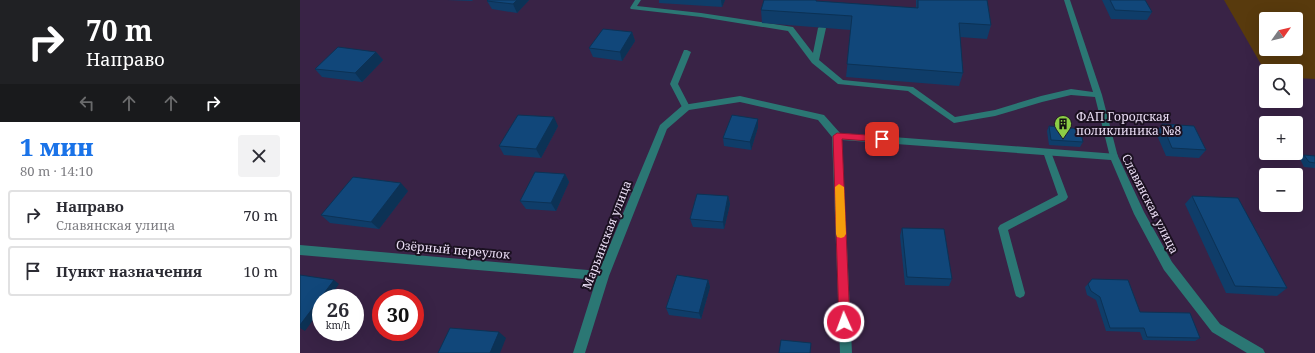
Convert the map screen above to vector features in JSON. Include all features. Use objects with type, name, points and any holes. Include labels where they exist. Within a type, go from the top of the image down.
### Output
[{"type":"street","points":[[686,107],[740,99],[821,117],[837,136],[846,353]]},
{"type":"street","name":"Марьинская улица","points":[[579,353],[603,276],[663,127],[686,107]]},
{"type":"street","name":"Славянская улица","points":[[837,136],[1114,157],[1139,214],[1168,266],[1216,328],[1259,353]]},
{"type":"street","name":"Озёрный переулок","points":[[300,250],[603,276]]},
{"type":"lane","points":[[638,0],[633,8],[701,15],[790,29],[815,61],[841,82],[910,89],[954,120],[995,113],[1041,99],[1071,92],[1098,95]]},
{"type":"lane","points":[[1067,0],[1098,95],[1114,157]]},
{"type":"lane","points":[[815,61],[822,28]]},
{"type":"lane","points":[[686,107],[674,84],[687,52]]},
{"type":"lane","points":[[1020,293],[1003,228],[1063,197],[1048,152]]},
{"type":"shaded area","points":[[1224,0],[1315,0],[1315,79],[1303,78],[1303,64],[1261,64]]},
{"type":"building","points":[[517,0],[513,4],[487,1]]},
{"type":"building","points":[[764,0],[816,0],[918,8],[918,0],[987,0],[991,25],[959,23],[963,73],[847,64],[852,16],[761,10]]},
{"type":"building","points":[[1110,0],[1145,0],[1152,12],[1115,10]]},
{"type":"building","points":[[603,29],[632,32],[620,52],[589,48]]},
{"type":"building","points":[[338,47],[376,52],[355,73],[315,69]]},
{"type":"building","points":[[518,115],[554,117],[536,149],[499,146]]},
{"type":"building","points":[[732,115],[758,119],[750,142],[723,138]]},
{"type":"building","points":[[1162,124],[1194,126],[1206,150],[1172,148]]},
{"type":"building","points":[[1049,126],[1080,129],[1083,142],[1051,140]]},
{"type":"building","points":[[1304,155],[1315,156],[1315,163],[1309,162]]},
{"type":"building","points":[[535,172],[565,174],[551,203],[520,201]]},
{"type":"building","points":[[353,177],[401,183],[371,222],[321,215]]},
{"type":"building","points":[[697,194],[728,196],[723,222],[690,219]]},
{"type":"building","points":[[1192,196],[1238,198],[1287,288],[1235,286]]},
{"type":"building","points":[[902,228],[944,229],[952,279],[907,277]]},
{"type":"building","points":[[300,275],[334,280],[327,289],[312,289],[312,309],[300,325]]},
{"type":"building","points":[[677,275],[708,280],[699,313],[666,308]]},
{"type":"building","points":[[1092,279],[1128,280],[1140,312],[1190,313],[1200,338],[1147,337],[1144,328],[1110,328],[1100,297],[1091,291],[1088,284]]},
{"type":"building","points":[[450,328],[499,332],[490,353],[438,353]]},
{"type":"building","points":[[781,340],[811,343],[810,353],[779,353]]},
{"type":"slow traffic","points":[[839,187],[841,234]]},
{"type":"place","name":"ФАП Городская поликлиника №8","points":[[1063,139]]},
{"type":"route","points":[[844,322],[837,136],[882,139]]}]
